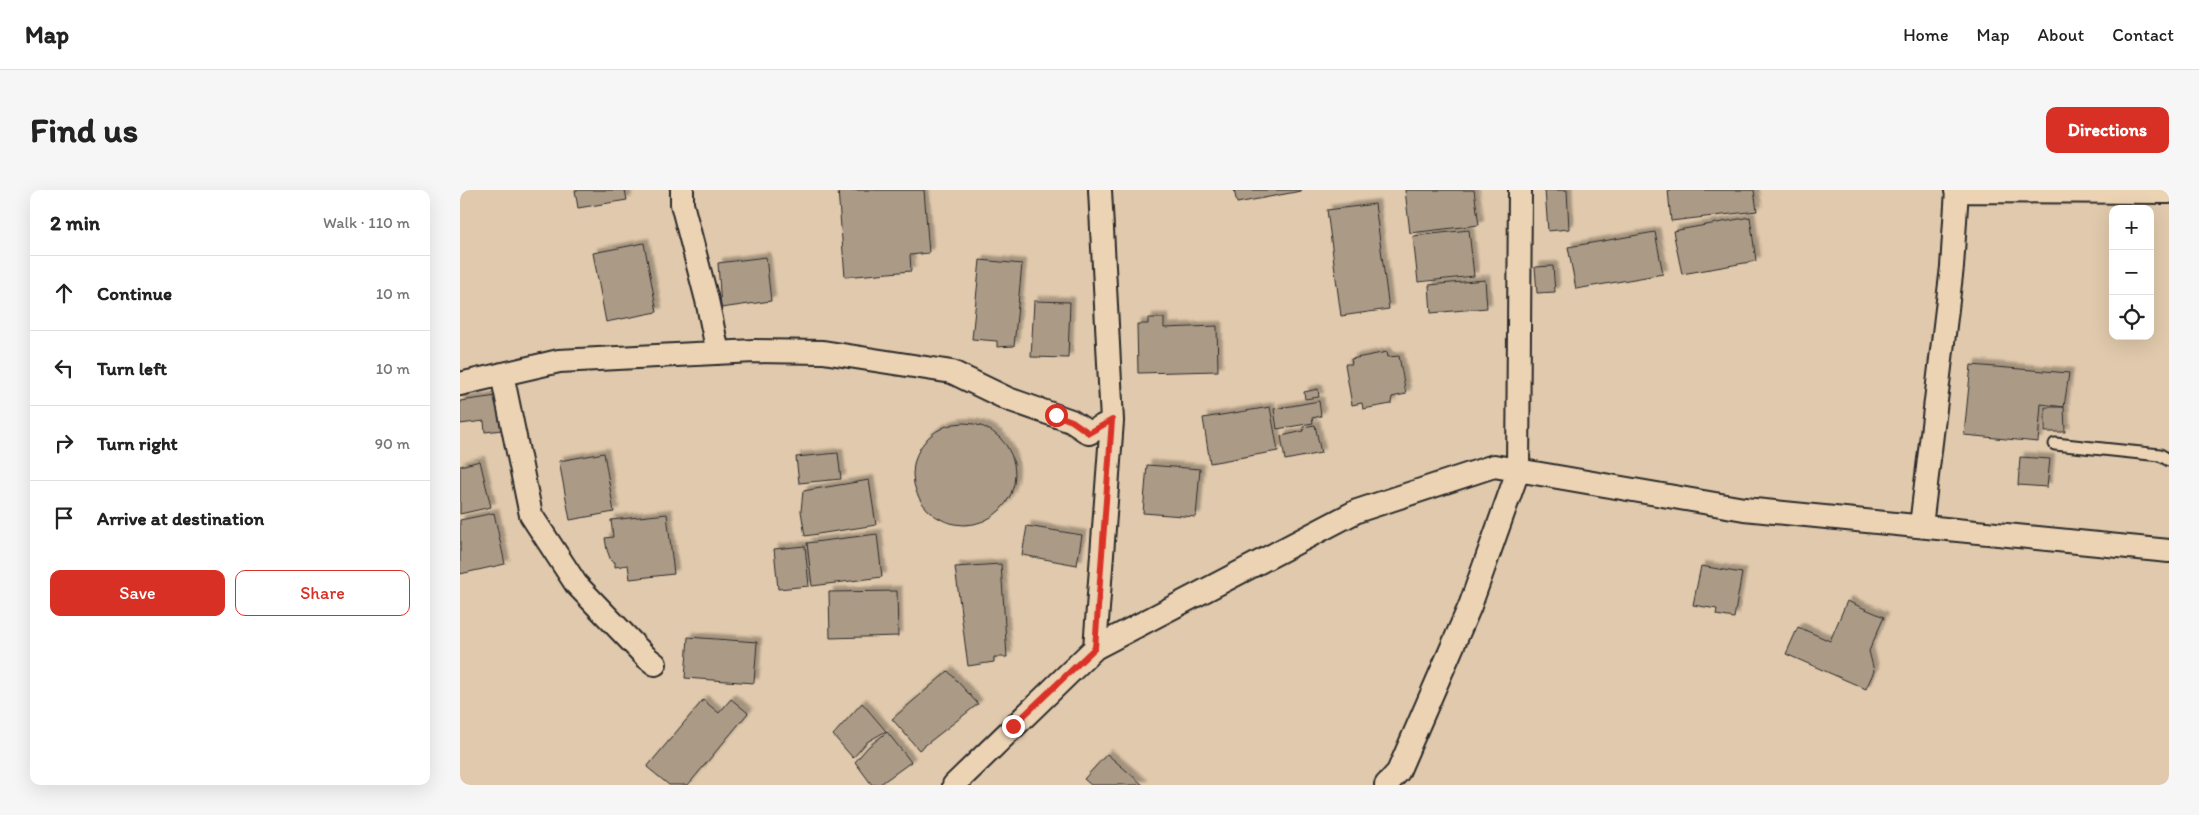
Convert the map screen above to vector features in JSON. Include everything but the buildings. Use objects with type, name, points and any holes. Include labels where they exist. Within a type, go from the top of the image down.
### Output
[{"type":"street","points":[[682,190],[682,204],[707,300],[718,353]]},
{"type":"street","points":[[1095,648],[1112,420],[1100,190]]},
{"type":"street","points":[[1386,785],[1398,772],[1470,606],[1518,471],[1520,190]]},
{"type":"street","points":[[1921,526],[1952,267],[1956,191],[2169,192]]},
{"type":"street","points":[[460,384],[559,362],[754,351],[824,352],[952,372],[1008,399],[1072,421],[1089,433],[1112,420]]},
{"type":"street","points":[[502,374],[531,515],[576,584],[655,664]]},
{"type":"street","points":[[954,785],[1095,648],[1357,511],[1494,466],[1744,509],[2169,551]]},
{"type":"lane","points":[[2055,444],[2160,455],[2169,460]]},
{"type":"route","points":[[1013,726],[1095,648],[1112,420],[1089,433],[1072,421],[1056,415]]}]
